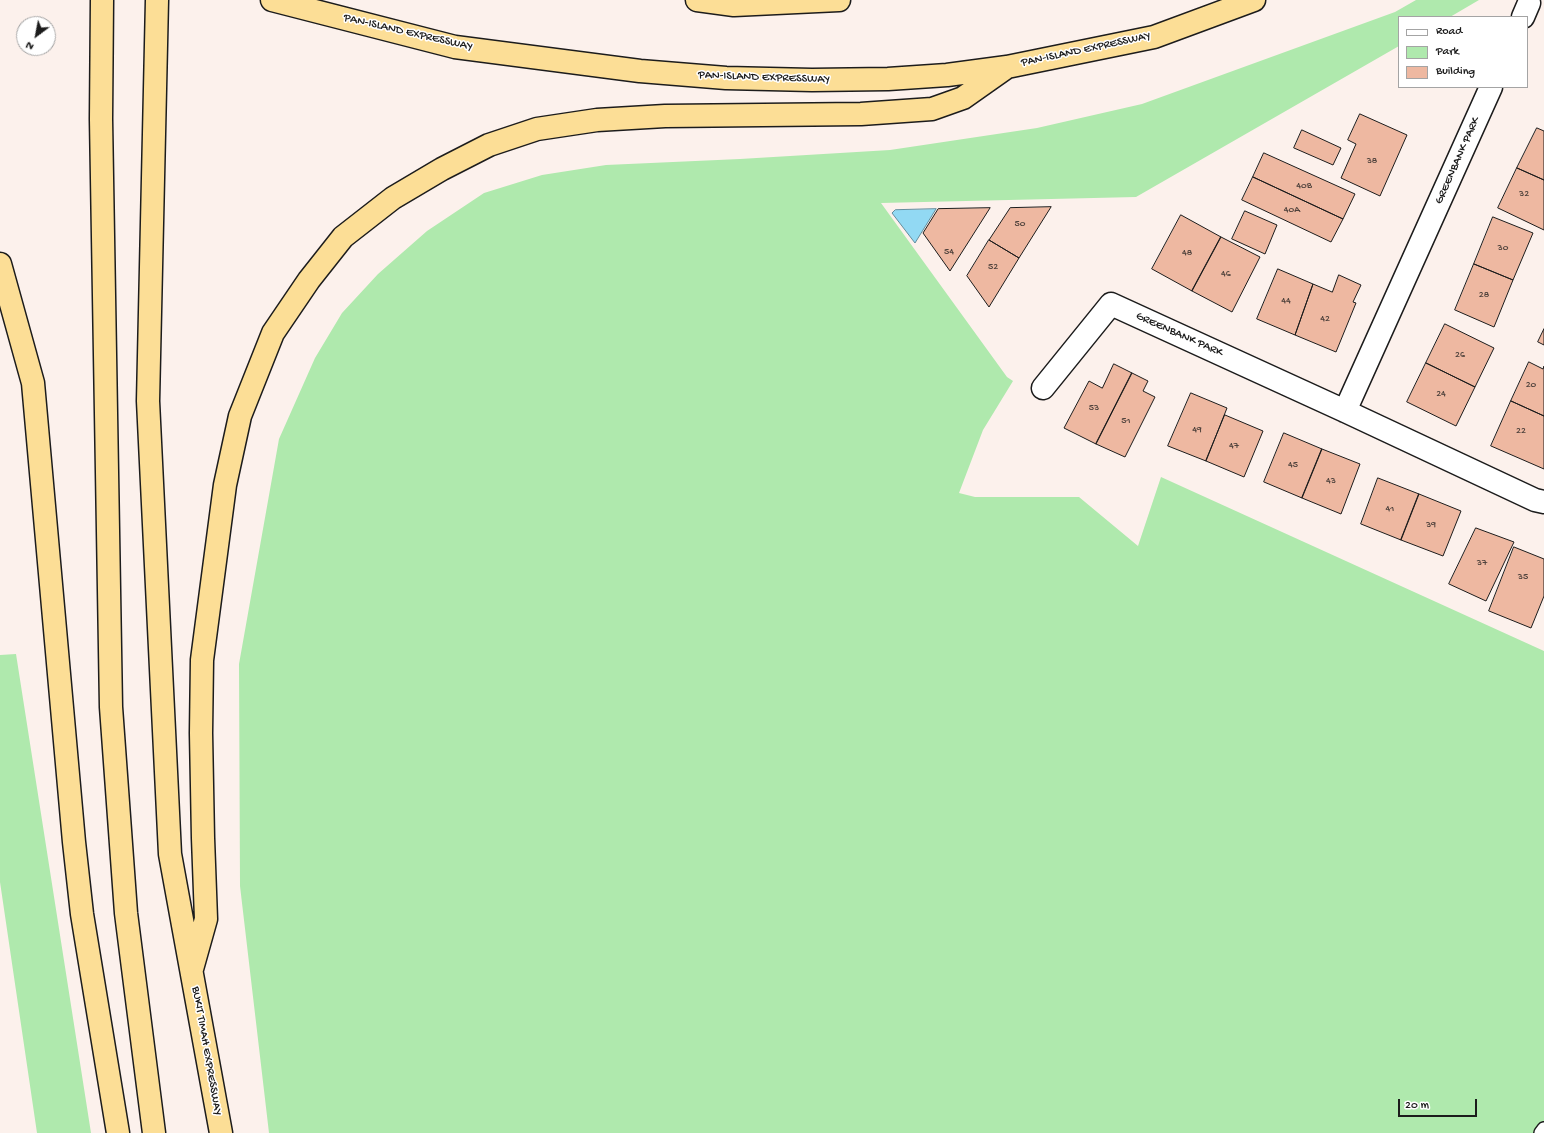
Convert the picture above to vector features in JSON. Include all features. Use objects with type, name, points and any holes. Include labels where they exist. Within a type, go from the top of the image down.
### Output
[{"type":"highway","points":[[102,0],[100,119],[111,707],[126,913],[154,1133]]},
{"type":"highway","name":"BUKIT TIMAH EXPRESSWAY","points":[[157,0],[153,112],[148,401],[170,854],[221,1133]]},
{"type":"highway","name":"PAN-ISLAND EXPRESSWAY","points":[[272,0],[455,47],[640,71],[726,78],[888,79],[947,75],[1007,67],[1154,36],[1254,0]]},
{"type":"highway","points":[[696,0],[734,5],[839,0]]},
{"type":"highway","points":[[192,969],[206,919],[202,838],[202,660],[225,484],[240,416],[273,333],[309,280],[343,237],[393,198],[442,169],[489,145],[536,129],[597,120],[665,116],[861,114],[932,109],[963,98],[1007,67]]},
{"type":"highway","points":[[0,264],[34,383],[74,842],[82,914],[118,1133]]},
{"type":"street","name":"GREENBANK PARK","points":[[1345,410],[1491,88]]},
{"type":"street","name":"GREENBANK PARK","points":[[1043,388],[1111,304],[1345,410],[1535,500],[1544,502]]},
{"type":"lane","points":[[1541,1133],[1544,1129]]},
{"type":"green space","points":[[1416,0],[1479,0],[1452,16],[1398,16],[1398,47],[1136,197],[881,203],[1007,377],[1013,381],[983,430],[959,493],[975,497],[1079,497],[1138,546],[1161,477],[1544,651],[1544,1133],[269,1133],[240,886],[239,664],[279,439],[315,358],[342,313],[378,274],[427,231],[484,193],[542,175],[606,165],[890,150],[1037,128],[1142,104],[1395,12]]},
{"type":"green space","points":[[16,654],[91,1133],[37,1133],[0,882],[0,655]]},
{"type":"water","points":[[936,209],[915,243],[892,213],[895,210]]},
{"type":"building","points":[[1360,114],[1407,135],[1380,196],[1341,178],[1356,144],[1348,140]]},
{"type":"building","points":[[1537,128],[1544,131],[1544,180],[1517,168]]},
{"type":"building","points":[[1302,130],[1341,148],[1333,165],[1294,148]]},
{"type":"building","points":[[1264,153],[1355,194],[1343,219],[1253,177]]},
{"type":"building","points":[[1517,168],[1544,180],[1544,230],[1498,208]]},
{"type":"building","points":[[1253,177],[1343,219],[1331,242],[1242,200]]},
{"type":"building","points":[[1051,207],[1019,258],[989,240],[1010,208]]},
{"type":"building","points":[[990,208],[950,271],[923,233],[938,209]]},
{"type":"building","points":[[1245,211],[1277,225],[1265,254],[1232,239]]},
{"type":"building","points":[[1181,215],[1221,237],[1192,291],[1152,269]]},
{"type":"building","points":[[1493,217],[1533,233],[1513,280],[1474,264]]},
{"type":"building","points":[[1221,237],[1260,257],[1232,312],[1192,291]]},
{"type":"building","points":[[989,240],[1019,258],[989,307],[967,276]]},
{"type":"building","points":[[1474,264],[1513,280],[1494,327],[1455,310]]},
{"type":"building","points":[[1278,269],[1313,284],[1295,335],[1257,319]]},
{"type":"building","points":[[1339,275],[1361,285],[1353,302],[1356,303],[1336,352],[1295,335],[1313,284],[1332,292]]},
{"type":"building","points":[[1445,324],[1494,348],[1475,387],[1426,363]]},
{"type":"building","points":[[1544,329],[1544,345],[1538,342]]},
{"type":"building","points":[[1529,362],[1543,369],[1544,366],[1544,416],[1511,401]]},
{"type":"building","points":[[1426,363],[1475,387],[1456,426],[1407,402]]},
{"type":"building","points":[[1114,364],[1132,373],[1096,444],[1064,428],[1089,381],[1102,388]]},
{"type":"building","points":[[1132,373],[1148,381],[1143,391],[1155,397],[1125,457],[1096,444]]},
{"type":"building","points":[[1191,393],[1227,408],[1206,461],[1168,446]]},
{"type":"building","points":[[1511,401],[1544,416],[1544,469],[1491,446]]},
{"type":"building","points":[[1225,415],[1263,431],[1244,477],[1206,461]]},
{"type":"building","points":[[1284,433],[1322,449],[1302,498],[1264,482]]},
{"type":"building","points":[[1322,449],[1360,464],[1341,514],[1302,498]]},
{"type":"building","points":[[1378,478],[1419,494],[1401,540],[1361,524]]},
{"type":"building","points":[[1419,494],[1461,511],[1443,556],[1401,540]]},
{"type":"building","points":[[1476,528],[1514,542],[1486,601],[1449,584]]},
{"type":"building","points":[[1514,547],[1544,559],[1544,596],[1531,628],[1489,611]]}]
